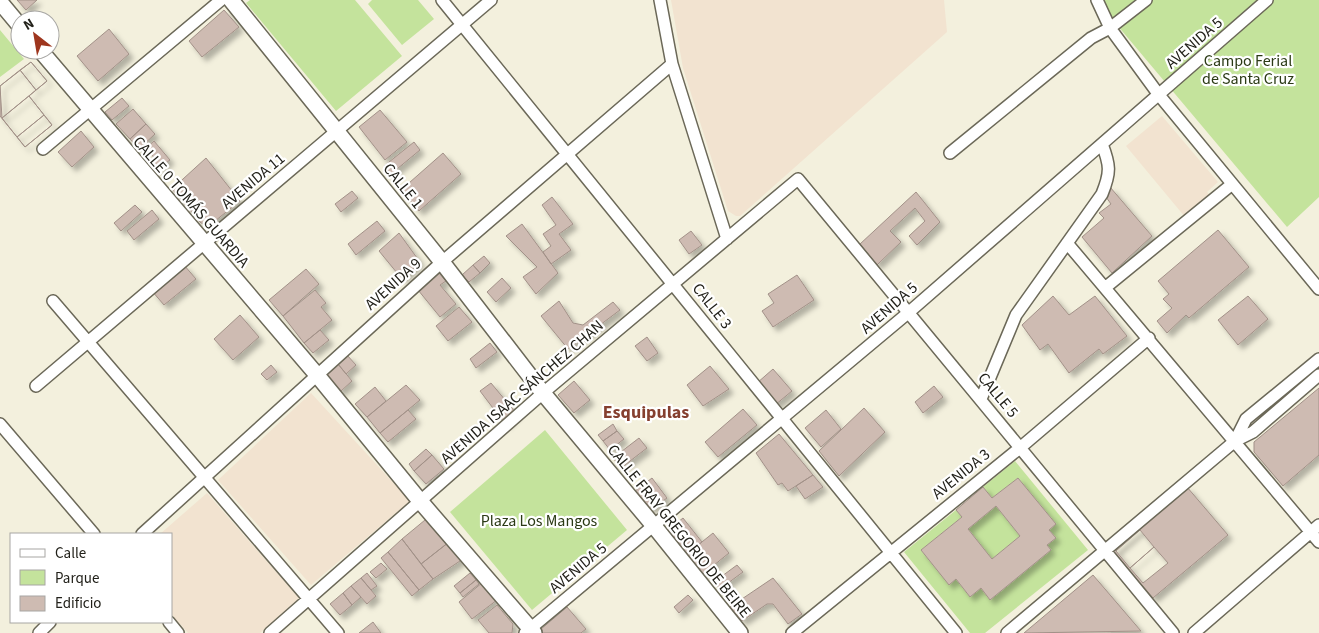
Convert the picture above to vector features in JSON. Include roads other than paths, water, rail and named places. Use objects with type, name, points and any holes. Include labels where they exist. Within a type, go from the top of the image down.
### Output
[{"type":"street","points":[[43,149],[221,0]]},
{"type":"street","name":"CALLE 1","points":[[231,0],[442,262]]},
{"type":"street","name":"CALLE 3","points":[[442,0],[956,633]]},
{"type":"street","name":"AVENIDA 11","points":[[36,386],[491,0]]},
{"type":"street","points":[[660,0],[672,64],[727,239]]},
{"type":"street","points":[[1097,0],[1110,28],[1159,95],[1231,185],[1319,289]]},
{"type":"street","points":[[950,153],[1091,38],[1110,28],[1146,0]]},
{"type":"street","name":"AVENIDA 5","points":[[530,631],[908,314],[1267,0]]},
{"type":"street","points":[[0,2],[10,14]]},
{"type":"street","name":"CALLE 0 TOMÁS GUARDIA","points":[[48,60],[316,375],[420,501]]},
{"type":"street","name":"AVENIDA 9","points":[[143,533],[442,262],[672,64]]},
{"type":"street","points":[[981,399],[1016,315],[1102,194],[1109,178],[1109,164],[1102,144]]},
{"type":"street","name":"AVENIDA ISAAC SÁNCHEZ CHAN","points":[[270,633],[543,393],[798,179]]},
{"type":"street","name":"CALLE 5","points":[[798,179],[1173,633]]},
{"type":"street","points":[[1106,287],[1231,185]]},
{"type":"street","points":[[1067,243],[1235,441],[1315,528],[1319,542]]},
{"type":"street","name":"CALLE FRAY GREGORIO DE BEIRE","points":[[442,262],[543,393],[740,633]]},
{"type":"street","points":[[53,301],[338,633]]},
{"type":"street","name":"AVENIDA 3","points":[[792,633],[1021,447],[1149,338]]},
{"type":"street","points":[[1235,441],[1246,420],[1319,359]]},
{"type":"street","points":[[1006,633],[1235,441],[1252,432],[1319,375]]},
{"type":"street","points":[[0,424],[93,533]]},
{"type":"street","points":[[420,501],[530,631]]},
{"type":"street","points":[[1194,633],[1315,528]]},
{"type":"street","points":[[39,633],[49,623]]},
{"type":"street","points":[[170,623],[178,633]]},
{"type":"district","name":"Esquipulas","points":[[646,412]]},
{"type":"park label","name":"Campo Ferial de Santa Cruz","points":[[1248,70]]},
{"type":"park label","name":"Plaza Los Mangos","points":[[539,521]]}]
